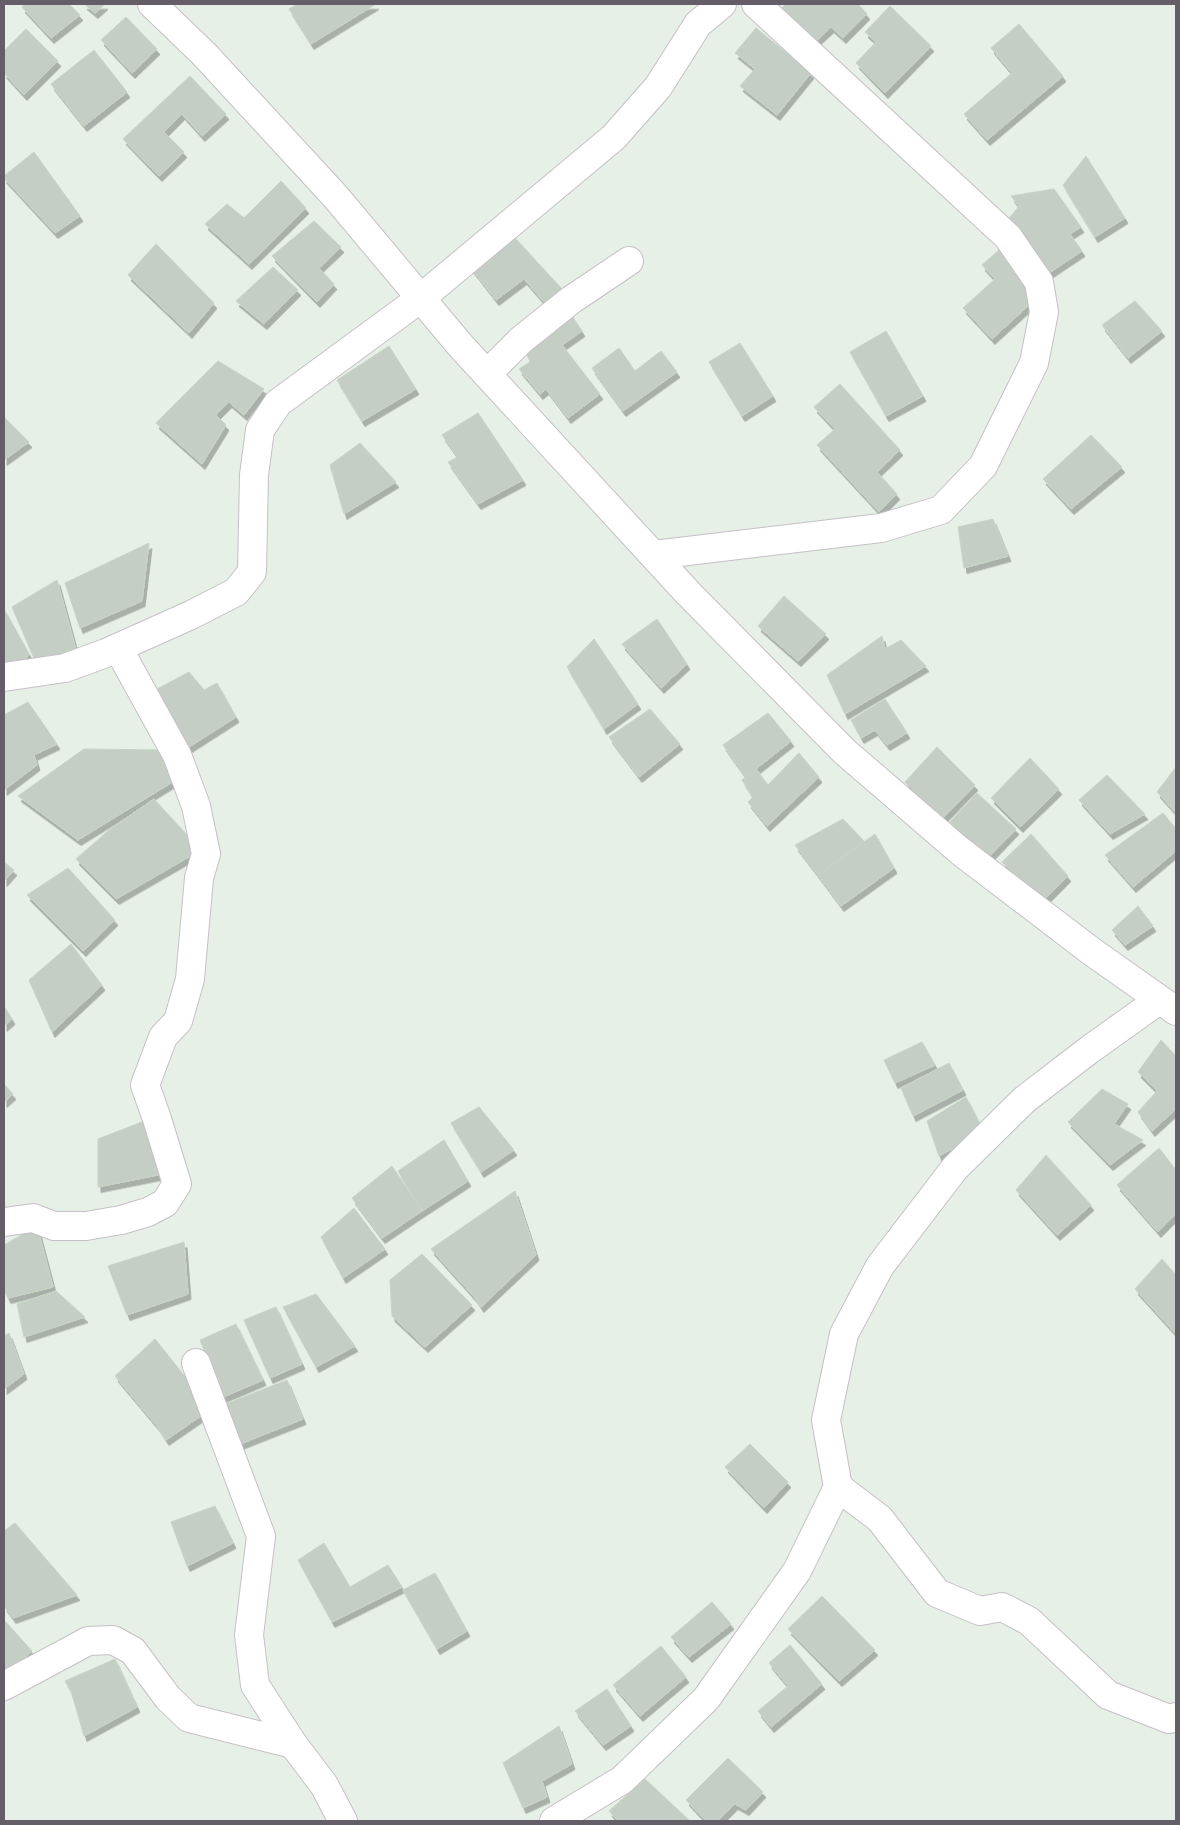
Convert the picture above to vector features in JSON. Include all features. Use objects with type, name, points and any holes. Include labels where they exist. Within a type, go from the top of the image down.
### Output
[{"type":"street","points":[[152,4],[204,54],[315,175],[488,374],[695,600],[845,752],[960,851],[1091,951],[1168,1005],[1089,1050],[1024,1100],[954,1168],[880,1266],[844,1334],[826,1420],[838,1487],[797,1571],[706,1699],[622,1780],[554,1821]]},
{"type":"street","points":[[4,677],[65,668],[118,648],[236,592],[252,572],[254,475],[260,430],[278,403],[421,298],[614,137],[658,87],[698,24],[722,4]]},
{"type":"street","points":[[654,555],[881,528],[941,510],[983,466],[1034,363],[1044,312],[1039,282],[1008,236],[756,4]]},
{"type":"street","points":[[488,374],[521,340],[536,328],[572,300],[630,261]]},
{"type":"street","points":[[4,1222],[34,1218],[54,1226],[86,1226],[122,1220],[148,1212],[165,1203],[177,1184],[145,1085],[163,1037],[178,1021],[190,979],[199,878],[206,854],[196,806],[177,755],[118,648]]},
{"type":"street","points":[[196,1362],[261,1536],[250,1635],[255,1685],[293,1744],[324,1785],[343,1821]]},
{"type":"street","points":[[838,1487],[880,1519],[937,1593],[980,1611],[1002,1607],[1029,1621],[1108,1695],[1169,1719],[1176,1717]]},
{"type":"street","points":[[4,1686],[88,1641],[112,1640],[133,1651],[168,1698],[189,1718],[293,1744]]},
{"type":"building","points":[[25,4],[69,4],[80,15],[51,38],[22,7]]},
{"type":"building","points":[[84,4],[105,4],[95,13]]},
{"type":"building","points":[[298,4],[376,4],[311,44],[289,9]]},
{"type":"building","points":[[786,4],[858,4],[867,14],[843,38],[831,27],[816,41],[782,8]]},
{"type":"building","points":[[890,6],[931,46],[885,93],[856,63],[876,42],[865,32]]},
{"type":"building","points":[[126,17],[157,49],[132,73],[101,40]]},
{"type":"building","points":[[1019,24],[1063,76],[987,140],[964,114],[1012,73],[991,48]]},
{"type":"building","points":[[756,28],[811,73],[777,115],[740,86],[755,69],[735,53]]},
{"type":"building","points":[[26,29],[58,61],[24,95],[4,73],[4,51]]},
{"type":"building","points":[[94,50],[127,92],[84,126],[51,84]]},
{"type":"building","points":[[190,76],[226,114],[202,136],[182,114],[164,132],[184,152],[159,176],[123,139]]},
{"type":"building","points":[[34,152],[80,216],[55,233],[4,178],[4,176]]},
{"type":"building","points":[[1086,156],[1125,218],[1095,237],[1063,185]]},
{"type":"building","points":[[281,181],[306,208],[249,264],[205,224],[227,204],[244,218]]},
{"type":"building","points":[[1054,189],[1081,227],[1070,234],[1082,251],[1046,275],[1008,220],[1019,206],[1011,196]]},
{"type":"building","points":[[314,221],[341,247],[319,268],[334,284],[317,302],[272,256]]},
{"type":"building","points":[[505,227],[562,289],[544,302],[524,279],[496,300],[465,260]]},
{"type":"building","points":[[156,244],[214,303],[189,333],[128,275]]},
{"type":"building","points":[[999,250],[1041,294],[992,339],[963,308],[995,279],[982,265]]},
{"type":"building","points":[[273,267],[298,290],[264,324],[236,301]]},
{"type":"building","points":[[1135,301],[1162,331],[1128,358],[1102,325]]},
{"type":"building","points":[[568,310],[582,331],[562,345],[600,394],[568,418],[546,389],[540,394],[519,369],[530,362],[521,340]]},
{"type":"building","points":[[886,331],[923,396],[886,416],[850,352]]},
{"type":"building","points":[[740,343],[773,396],[742,416],[709,362]]},
{"type":"building","points":[[389,346],[416,389],[362,421],[337,380]]},
{"type":"building","points":[[619,348],[635,371],[661,351],[677,372],[623,411],[592,368]]},
{"type":"building","points":[[218,361],[264,389],[244,415],[229,402],[216,415],[226,425],[202,464],[156,423]]},
{"type":"building","points":[[840,384],[900,450],[877,472],[897,494],[879,512],[817,445],[835,429],[814,407]]},
{"type":"building","points":[[478,413],[523,480],[478,504],[448,462],[458,457],[442,435]]},
{"type":"building","points":[[4,417],[29,442],[4,460]]},
{"type":"building","points":[[1091,435],[1122,467],[1071,509],[1043,479]]},
{"type":"building","points":[[360,443],[396,482],[344,514],[330,465]]},
{"type":"building","points":[[993,519],[1008,556],[964,568],[958,527]]},
{"type":"building","points":[[149,543],[142,601],[80,628],[65,583]]},
{"type":"building","points":[[57,580],[76,650],[36,663],[12,607]]},
{"type":"building","points":[[784,596],[826,634],[798,661],[758,626]]},
{"type":"building","points":[[4,609],[29,654],[20,666],[4,662]]},
{"type":"building","points":[[657,619],[687,664],[661,688],[622,644]]},
{"type":"building","points":[[882,636],[885,649],[901,640],[926,666],[845,714],[827,675]]},
{"type":"building","points":[[594,639],[638,704],[604,729],[567,667]]},
{"type":"building","points":[[189,672],[204,690],[217,683],[236,717],[186,749],[157,689]]},
{"type":"building","points":[[885,699],[907,733],[887,745],[875,730],[861,738],[851,720]]},
{"type":"building","points":[[28,702],[57,744],[34,755],[37,765],[4,790],[4,715]]},
{"type":"building","points":[[650,709],[680,744],[639,777],[609,737]]},
{"type":"building","points":[[768,713],[791,741],[746,777],[723,745]]},
{"type":"building","points":[[937,747],[975,785],[942,819],[905,782]]},
{"type":"building","points":[[84,749],[166,750],[179,778],[78,840],[18,796]]},
{"type":"building","points":[[799,753],[819,777],[767,826],[748,802],[753,797],[742,780],[756,769],[768,785]]},
{"type":"building","points":[[1030,758],[1059,789],[1020,827],[991,798]]},
{"type":"building","points":[[1176,767],[1176,813],[1157,792]]},
{"type":"building","points":[[1107,775],[1145,814],[1110,834],[1079,800]]},
{"type":"building","points":[[977,793],[1016,829],[988,858],[950,822]]},
{"type":"building","points":[[154,799],[201,850],[116,899],[76,859],[109,830]]},
{"type":"building","points":[[1163,813],[1176,829],[1176,851],[1133,887],[1105,855]]},
{"type":"building","points":[[843,819],[864,841],[818,875],[795,845]]},
{"type":"building","points":[[875,834],[894,868],[841,906],[818,875]]},
{"type":"building","points":[[1031,834],[1068,876],[1043,901],[1002,862]]},
{"type":"building","points":[[4,862],[14,870],[4,881]]},
{"type":"building","points":[[68,868],[115,920],[83,951],[27,895]]},
{"type":"building","points":[[1138,906],[1153,926],[1125,945],[1112,930]]},
{"type":"building","points":[[71,944],[102,985],[52,1032],[29,980]]},
{"type":"building","points":[[4,1006],[12,1019],[4,1026]]},
{"type":"building","points":[[1161,1040],[1176,1056],[1176,1109],[1152,1131],[1138,1112],[1157,1091],[1138,1072]]},
{"type":"building","points":[[922,1042],[935,1065],[895,1083],[884,1060]]},
{"type":"building","points":[[949,1063],[963,1090],[913,1116],[901,1088]]},
{"type":"building","points":[[4,1084],[13,1094],[4,1102]]},
{"type":"building","points":[[1102,1089],[1128,1104],[1114,1124],[1143,1140],[1110,1165],[1068,1122]]},
{"type":"building","points":[[966,1097],[984,1132],[939,1156],[927,1121]]},
{"type":"building","points":[[479,1107],[514,1150],[481,1172],[451,1123]]},
{"type":"building","points":[[147,1120],[163,1174],[98,1187],[98,1139]]},
{"type":"building","points":[[444,1140],[468,1181],[422,1211],[398,1171]]},
{"type":"building","points":[[1159,1148],[1176,1170],[1176,1214],[1158,1232],[1117,1185]]},
{"type":"building","points":[[1046,1155],[1091,1205],[1057,1235],[1016,1190]]},
{"type":"building","points":[[392,1166],[422,1211],[382,1238],[352,1198]]},
{"type":"building","points":[[515,1191],[536,1255],[481,1307],[431,1249]]},
{"type":"building","points":[[354,1208],[385,1249],[343,1278],[321,1237]]},
{"type":"building","points":[[37,1226],[53,1287],[8,1298],[4,1290],[4,1245]]},
{"type":"building","points":[[184,1242],[188,1294],[127,1315],[108,1266]]},
{"type":"building","points":[[422,1254],[472,1305],[425,1347],[392,1316],[390,1280]]},
{"type":"building","points":[[1162,1259],[1176,1275],[1176,1334],[1135,1289]]},
{"type":"building","points":[[56,1291],[85,1317],[24,1337],[17,1304]]},
{"type":"building","points":[[316,1294],[355,1346],[316,1367],[283,1307]]},
{"type":"building","points":[[276,1307],[302,1364],[270,1378],[244,1320]]},
{"type":"building","points":[[236,1324],[263,1380],[223,1397],[200,1340]]},
{"type":"building","points":[[9,1333],[24,1374],[4,1389],[4,1336]]},
{"type":"building","points":[[155,1339],[211,1409],[166,1440],[157,1426],[115,1376]]},
{"type":"building","points":[[287,1380],[303,1419],[240,1444],[223,1405]]},
{"type":"building","points":[[750,1444],[788,1482],[764,1508],[725,1467]]},
{"type":"building","points":[[215,1506],[233,1543],[187,1566],[171,1522]]},
{"type":"building","points":[[15,1523],[77,1595],[13,1618],[4,1606],[4,1531]]},
{"type":"building","points":[[324,1543],[350,1587],[388,1565],[402,1587],[332,1622],[298,1560]]},
{"type":"building","points":[[435,1573],[467,1631],[437,1649],[403,1590]]},
{"type":"building","points":[[822,1596],[875,1650],[839,1681],[788,1629]]},
{"type":"building","points":[[712,1602],[731,1624],[689,1657],[671,1637]]},
{"type":"building","points":[[4,1620],[32,1651],[4,1677]]},
{"type":"building","points":[[790,1645],[822,1684],[771,1727],[758,1711],[788,1686],[769,1663]]},
{"type":"building","points":[[661,1646],[686,1677],[640,1716],[613,1685]]},
{"type":"building","points":[[115,1659],[137,1707],[84,1736],[71,1691],[65,1681]]},
{"type":"building","points":[[607,1689],[631,1726],[603,1745],[575,1711]]},
{"type":"building","points":[[559,1726],[572,1764],[542,1781],[547,1797],[523,1808],[503,1763]]},
{"type":"building","points":[[728,1758],[763,1792],[746,1810],[735,1804],[718,1821],[706,1821],[686,1800]]},
{"type":"building","points":[[645,1779],[690,1821],[618,1821],[609,1811]]}]
